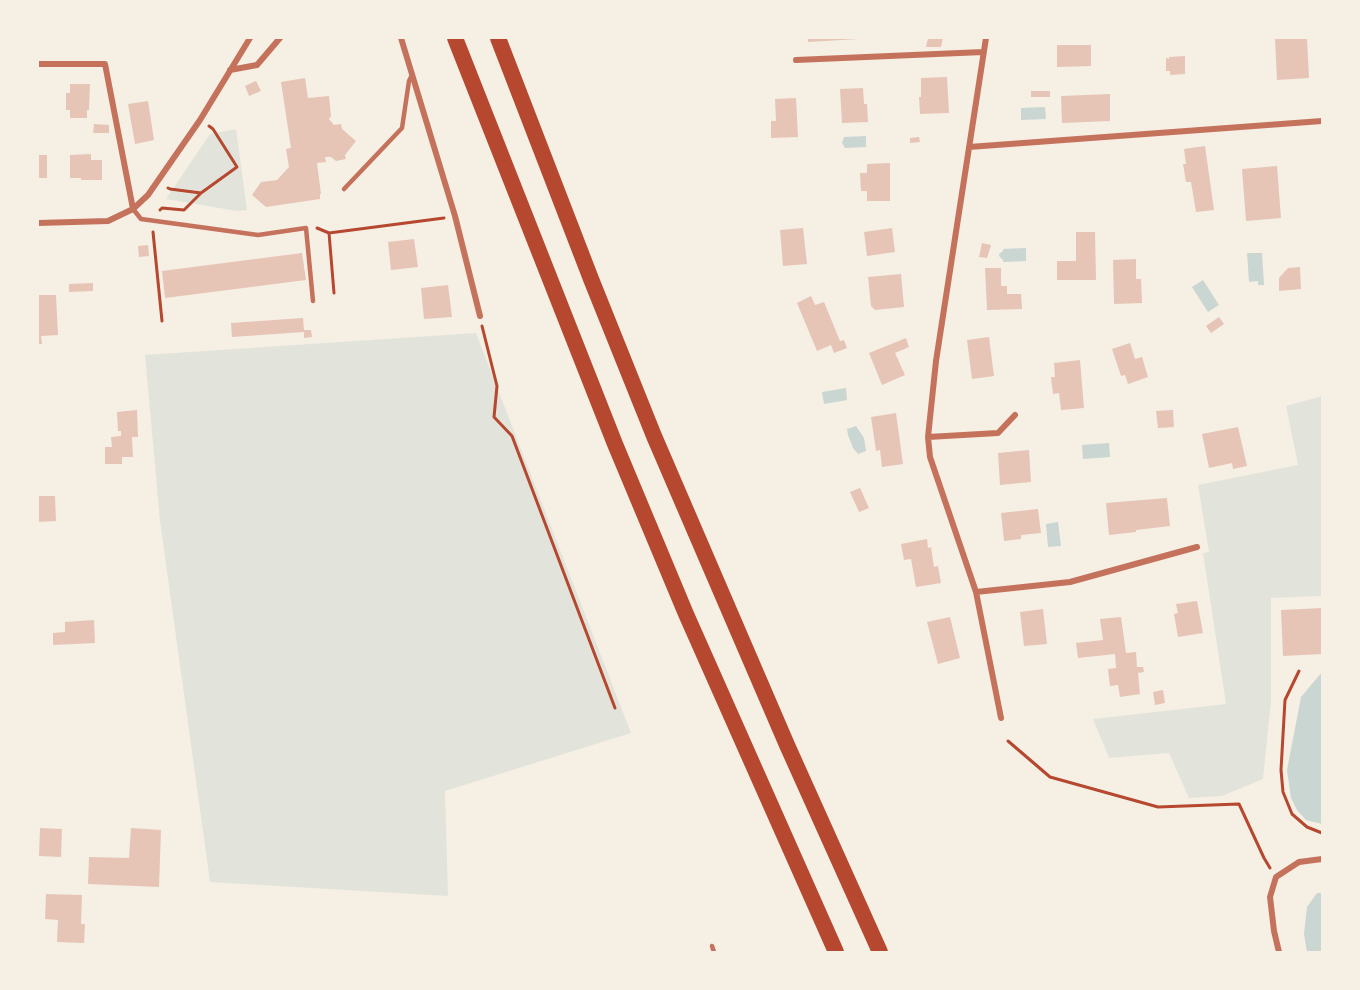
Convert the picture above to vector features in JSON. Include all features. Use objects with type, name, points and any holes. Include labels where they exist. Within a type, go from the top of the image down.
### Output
[{"type":"highway","points":[[455,38],[619,454],[700,646],[836,952]]},
{"type":"highway","points":[[498,38],[654,436],[782,734],[880,952]]},
{"type":"highway","points":[[851,889],[890,952]]},
{"type":"street","points":[[38,223],[108,221],[133,209],[148,195],[159,180],[200,120],[250,38]]},
{"type":"street","points":[[230,70],[258,65],[280,38]]},
{"type":"street","points":[[401,38],[455,216],[480,316]]},
{"type":"street","points":[[986,38],[936,361],[928,437],[930,457],[976,592],[1001,718]]},
{"type":"street","points":[[796,60],[983,52]]},
{"type":"street","points":[[38,64],[105,64],[133,209]]},
{"type":"street","points":[[969,147],[1322,121]]},
{"type":"street","points":[[928,437],[998,433],[1015,415]]},
{"type":"street","points":[[976,592],[1070,582],[1197,547]]},
{"type":"street","points":[[1279,952],[1270,897],[1276,877],[1299,862],[1323,859]]},
{"type":"lane","points":[[344,189],[402,128],[409,81],[412,75]]},
{"type":"lane","points":[[133,209],[141,219],[258,235],[306,228],[313,301]]},
{"type":"lane","points":[[712,946],[714,952]]},
{"type":"path","points":[[162,321],[152,220],[162,208],[184,210],[201,193],[237,167],[213,129],[200,120]]},
{"type":"path","points":[[159,180],[170,189],[201,193]]},
{"type":"path","points":[[306,228],[318,228],[329,233],[455,216]]},
{"type":"path","points":[[329,233],[334,293]]},
{"type":"path","points":[[480,316],[497,386],[494,417],[512,436],[615,708]]},
{"type":"path","points":[[1299,671],[1285,700],[1281,770],[1283,792],[1292,813],[1307,827],[1323,833]]},
{"type":"path","points":[[1008,741],[1050,777],[1158,807],[1239,804],[1264,858],[1276,877]]},
{"type":"shaded area","points":[[1045,107],[1046,119],[1021,120],[1021,108]]},
{"type":"shaded area","points":[[236,129],[247,210],[237,211],[166,199],[210,134]]},
{"type":"shaded area","points":[[866,136],[866,147],[845,148],[842,143],[844,137]]},
{"type":"shaded area","points":[[1026,248],[1026,261],[1003,262],[999,256],[1003,249]]},
{"type":"shaded area","points":[[1247,253],[1262,253],[1264,285],[1258,285],[1258,281],[1249,282]]},
{"type":"shaded area","points":[[1203,280],[1219,305],[1208,312],[1192,287]]},
{"type":"shaded area","points":[[476,333],[631,733],[445,791],[448,896],[210,882],[160,521],[145,355]]},
{"type":"shaded area","points":[[846,388],[847,400],[824,404],[822,392]]},
{"type":"shaded area","points":[[1322,396],[1322,596],[1271,598],[1271,701],[1263,779],[1222,796],[1189,798],[1169,753],[1109,758],[1093,719],[1226,704],[1203,553],[1209,552],[1198,485],[1298,465],[1286,406]]},
{"type":"shaded area","points":[[856,426],[864,438],[866,451],[858,454],[853,448],[847,429]]},
{"type":"shaded area","points":[[1109,443],[1110,457],[1083,459],[1082,445]]},
{"type":"shaded area","points":[[1058,522],[1061,546],[1048,547],[1046,524]]},
{"type":"shaded area","points":[[1322,672],[1322,824],[1306,820],[1297,810],[1291,798],[1287,770],[1301,697]]},
{"type":"shaded area","points":[[1317,893],[1322,893],[1322,952],[1307,952],[1304,934],[1307,907]]},
{"type":"building","points":[[808,38],[859,38],[859,39],[808,42]]},
{"type":"building","points":[[928,38],[943,38],[941,47],[926,47]]},
{"type":"building","points":[[1307,38],[1309,78],[1277,80],[1275,39]]},
{"type":"building","points":[[1057,45],[1091,45],[1091,66],[1057,67]]},
{"type":"building","points":[[1185,56],[1185,74],[1170,75],[1170,71],[1166,71],[1166,58]]},
{"type":"building","points":[[947,77],[949,113],[920,114],[921,78]]},
{"type":"building","points":[[305,78],[308,98],[329,96],[331,116],[329,119],[334,125],[341,124],[342,129],[356,141],[345,155],[346,159],[336,161],[331,157],[325,157],[326,162],[317,163],[320,199],[266,207],[252,195],[261,182],[277,180],[289,167],[286,149],[291,148],[281,82]]},
{"type":"building","points":[[256,81],[261,91],[249,96],[245,86]]},
{"type":"building","points":[[70,84],[90,84],[87,118],[70,118],[70,110],[66,110],[66,93],[70,93]]},
{"type":"building","points":[[863,88],[868,122],[842,123],[840,89]]},
{"type":"building","points":[[1031,91],[1050,91],[1050,97],[1031,97]]},
{"type":"building","points":[[1110,94],[1110,121],[1062,123],[1061,96]]},
{"type":"building","points":[[796,98],[798,137],[771,138],[771,121],[776,121],[775,99]]},
{"type":"building","points":[[148,101],[154,140],[135,144],[128,104]]},
{"type":"building","points":[[94,124],[109,125],[109,133],[93,133]]},
{"type":"building","points":[[919,137],[920,142],[910,143],[910,138]]},
{"type":"building","points":[[1205,146],[1214,210],[1196,212],[1191,182],[1186,182],[1183,164],[1186,164],[1184,149]]},
{"type":"building","points":[[91,154],[91,160],[102,160],[102,180],[70,178],[70,155]]},
{"type":"building","points":[[38,155],[47,155],[47,178],[38,178]]},
{"type":"building","points":[[890,163],[890,201],[867,201],[867,191],[861,191],[860,173],[867,173],[867,164]]},
{"type":"building","points":[[1277,166],[1281,218],[1246,221],[1242,169]]},
{"type":"building","points":[[803,228],[807,264],[783,266],[780,230]]},
{"type":"building","points":[[892,228],[895,252],[867,256],[864,232]]},
{"type":"building","points":[[1076,232],[1095,232],[1096,280],[1057,280],[1057,261],[1076,261]]},
{"type":"building","points":[[414,239],[418,267],[391,270],[388,242]]},
{"type":"building","points":[[982,243],[991,245],[987,258],[979,257]]},
{"type":"building","points":[[148,245],[149,256],[139,257],[138,246]]},
{"type":"building","points":[[302,253],[306,280],[165,298],[162,271]]},
{"type":"building","points":[[1136,259],[1136,279],[1141,279],[1142,303],[1114,304],[1113,260]]},
{"type":"building","points":[[1300,267],[1301,289],[1279,291],[1279,278],[1288,268]]},
{"type":"building","points":[[985,268],[1001,268],[1001,286],[1007,286],[1007,294],[1021,294],[1022,309],[987,310]]},
{"type":"building","points":[[901,274],[904,307],[875,310],[871,306],[868,277]]},
{"type":"building","points":[[93,283],[93,291],[69,292],[69,284]]},
{"type":"building","points":[[448,285],[452,317],[424,319],[421,288]]},
{"type":"building","points":[[38,295],[56,295],[58,335],[41,336],[42,344],[38,344]]},
{"type":"building","points":[[811,296],[815,305],[824,302],[840,341],[844,340],[847,348],[834,353],[831,345],[817,351],[797,303]]},
{"type":"building","points":[[1219,317],[1224,324],[1211,333],[1206,326]]},
{"type":"building","points":[[303,318],[304,330],[311,330],[312,337],[304,338],[304,332],[232,337],[231,323]]},
{"type":"building","points":[[989,337],[994,376],[972,379],[967,340]]},
{"type":"building","points":[[906,338],[909,347],[895,353],[905,375],[882,385],[869,353]]},
{"type":"building","points":[[1130,343],[1135,359],[1142,357],[1148,377],[1128,384],[1125,375],[1121,376],[1112,349]]},
{"type":"building","points":[[1080,360],[1084,408],[1061,410],[1059,393],[1053,394],[1051,377],[1055,377],[1054,363]]},
{"type":"building","points":[[137,410],[138,437],[132,437],[133,457],[122,457],[122,464],[105,464],[105,447],[112,447],[111,437],[121,436],[121,431],[118,431],[117,412]]},
{"type":"building","points":[[1173,410],[1174,427],[1158,428],[1156,411]]},
{"type":"building","points":[[896,413],[903,464],[882,467],[880,450],[876,451],[871,417]]},
{"type":"building","points":[[1238,427],[1247,466],[1233,469],[1232,463],[1209,468],[1202,434]]},
{"type":"building","points":[[1029,450],[1031,482],[1000,485],[998,453]]},
{"type":"building","points":[[860,488],[869,508],[859,512],[850,492]]},
{"type":"building","points":[[38,496],[55,496],[56,521],[38,522]]},
{"type":"building","points":[[1167,498],[1170,526],[1109,535],[1106,503]]},
{"type":"building","points":[[1038,509],[1041,533],[1021,535],[1021,539],[1004,541],[1001,513]]},
{"type":"building","points":[[927,539],[928,548],[931,547],[934,567],[938,566],[941,583],[916,587],[911,559],[904,560],[901,544]]},
{"type":"building","points":[[1197,601],[1203,633],[1178,637],[1174,614],[1178,613],[1176,604]]},
{"type":"building","points":[[1322,608],[1322,654],[1283,656],[1281,610]]},
{"type":"building","points":[[1043,609],[1047,644],[1024,646],[1020,612]]},
{"type":"building","points":[[950,617],[960,658],[938,664],[927,622]]},
{"type":"building","points":[[1121,617],[1126,653],[1136,652],[1137,667],[1143,667],[1144,672],[1138,673],[1140,694],[1120,697],[1118,685],[1110,686],[1108,669],[1116,668],[1115,654],[1078,658],[1076,643],[1103,640],[1100,619]]},
{"type":"building","points":[[94,620],[95,643],[53,645],[53,633],[65,632],[65,622]]},
{"type":"building","points":[[1163,690],[1165,703],[1155,705],[1153,692]]},
{"type":"building","points":[[40,828],[62,829],[61,857],[39,856]]},
{"type":"building","points":[[131,828],[161,830],[159,887],[88,884],[89,857],[129,858]]},
{"type":"building","points":[[46,894],[82,895],[81,924],[85,924],[84,943],[57,942],[58,920],[45,919]]}]
